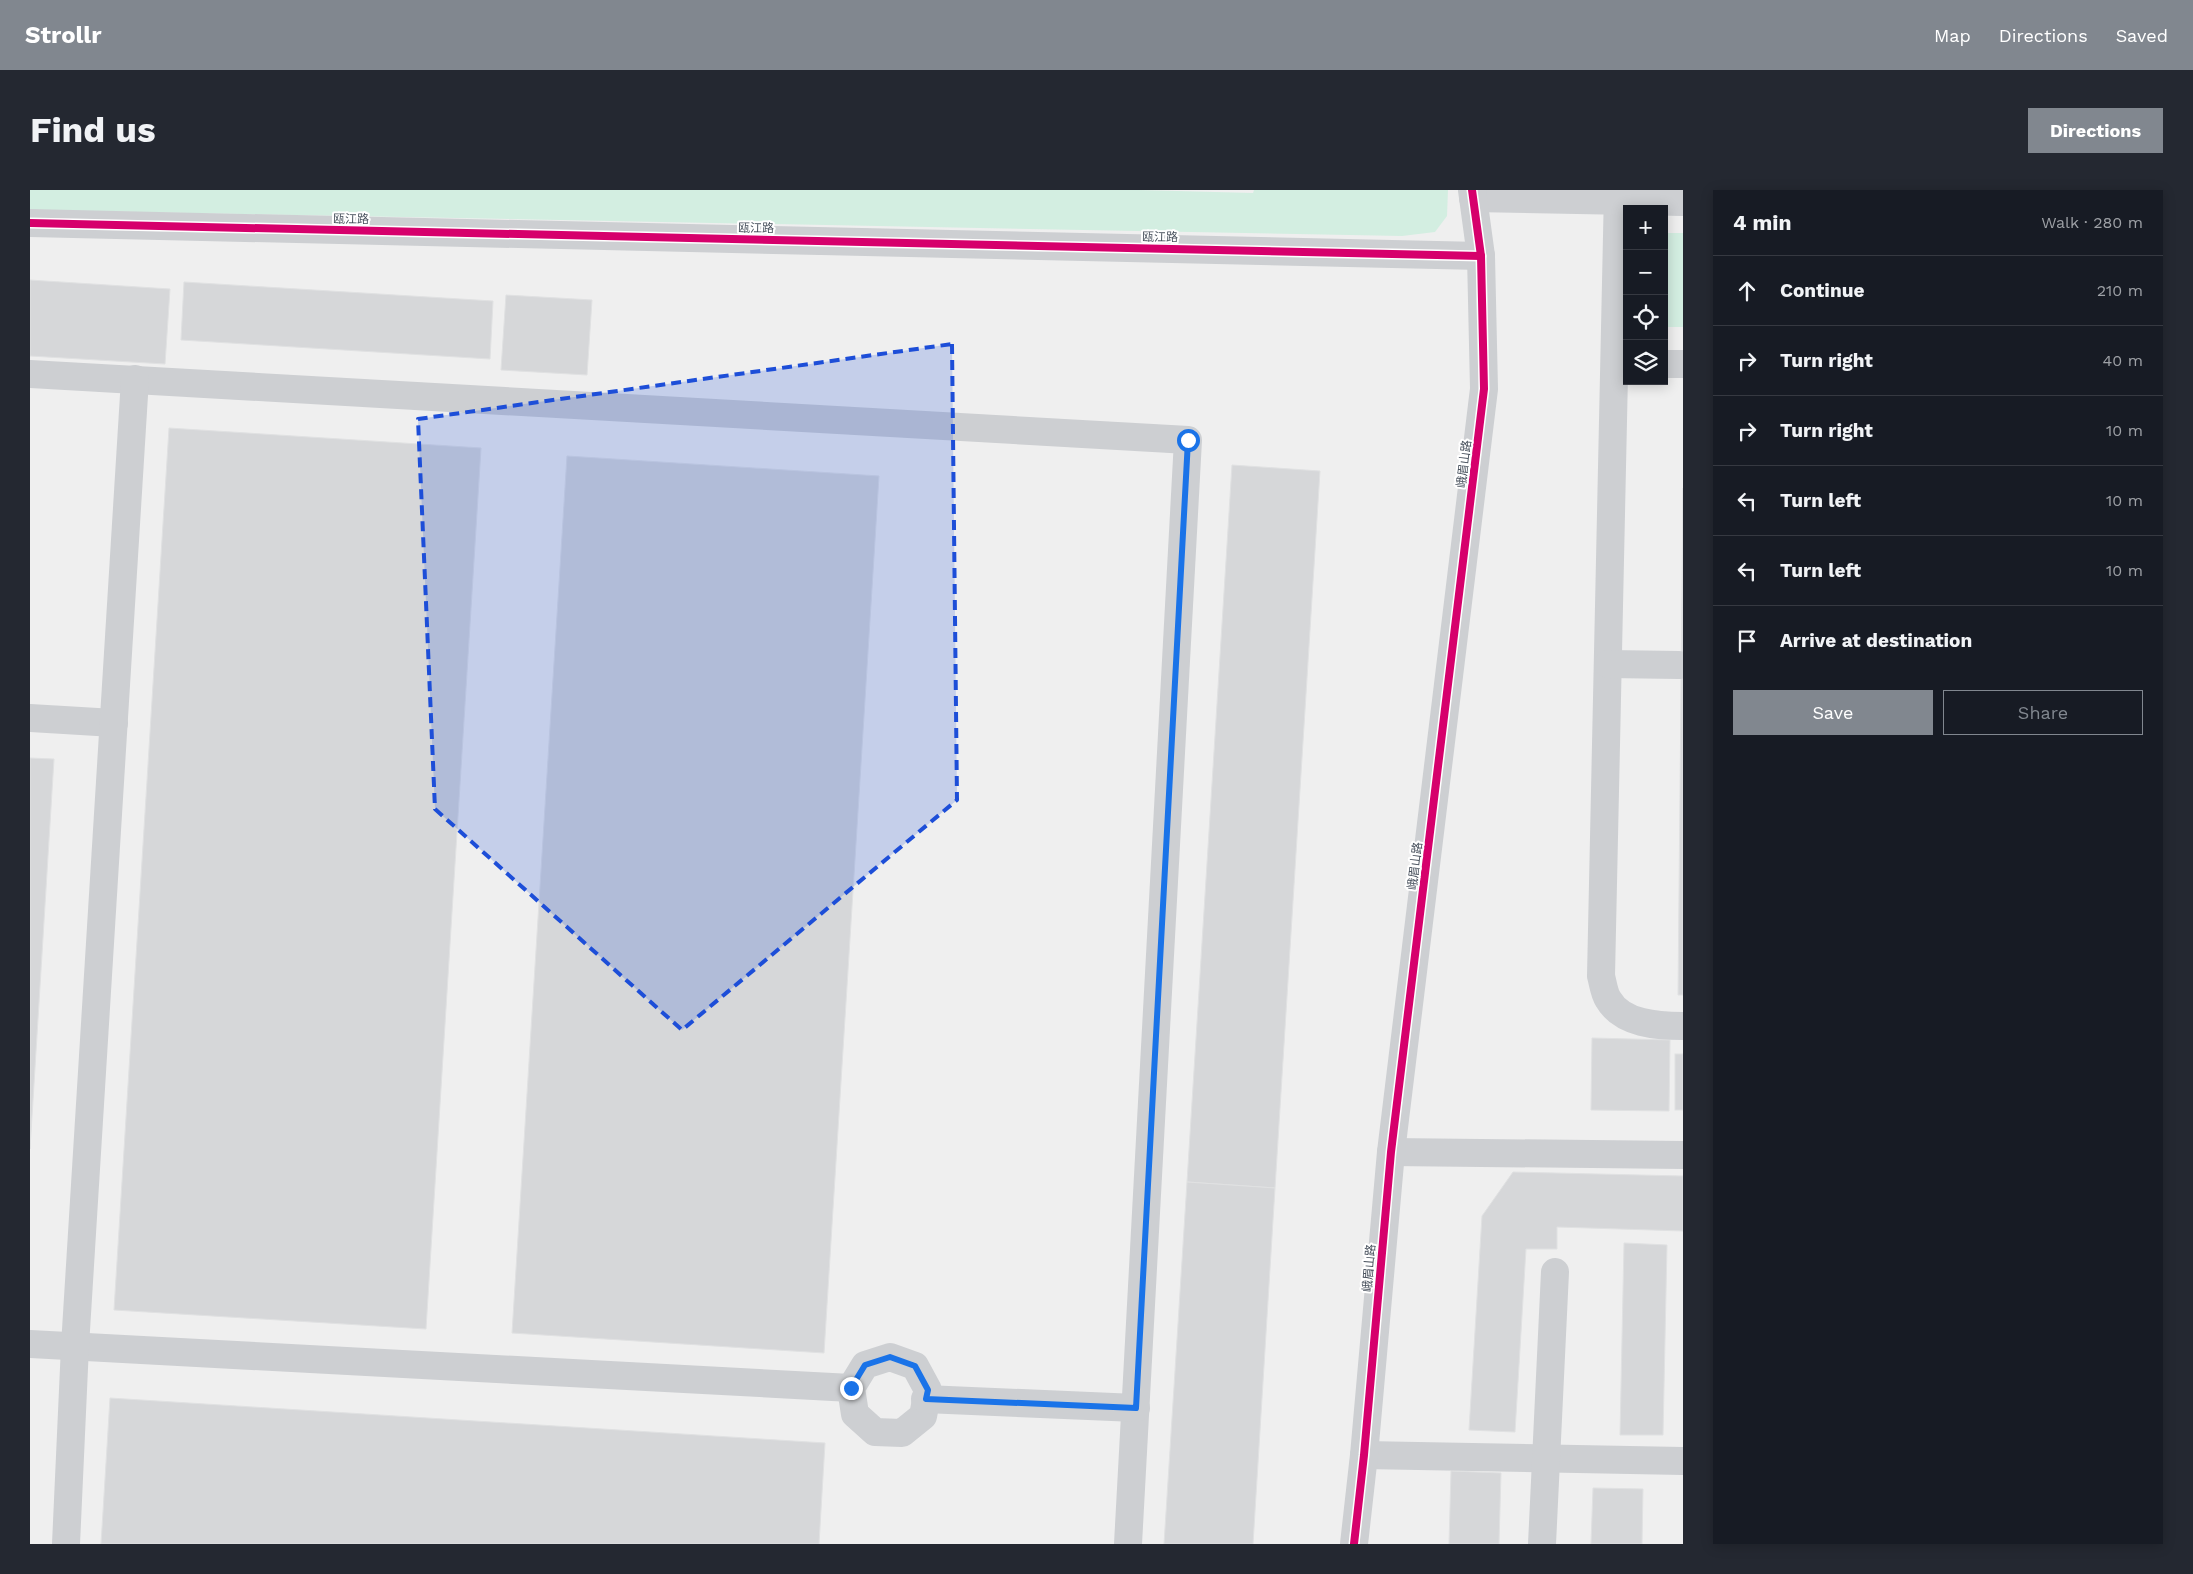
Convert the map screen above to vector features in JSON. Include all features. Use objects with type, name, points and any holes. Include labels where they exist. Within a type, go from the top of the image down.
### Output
[{"type":"street","points":[[1473,194],[1618,195],[1683,202]]},
{"type":"street","name":"峨眉山路","points":[[1354,1544],[1364,1455],[1391,1152],[1484,389],[1481,256],[1473,194]]},
{"type":"street","points":[[1618,195],[1620,363],[1608,664],[1601,976],[1608,999],[1624,1016],[1656,1026],[1683,1026]]},
{"type":"street","name":"瓯江路","points":[[30,223],[1481,256]]},
{"type":"street","points":[[1668,364],[1683,364]]},
{"type":"street","points":[[30,374],[1188,440],[1128,1544]]},
{"type":"street","points":[[66,1544],[75,1346],[135,379]]},
{"type":"street","points":[[1608,664],[1678,665]]},
{"type":"street","points":[[30,718],[114,723]]},
{"type":"street","points":[[1391,1152],[1683,1155]]},
{"type":"street","points":[[1542,1544],[1555,1272]]},
{"type":"street","points":[[30,1344],[851,1388]]},
{"type":"street","points":[[890,1357],[915,1366],[928,1390],[923,1416],[902,1433],[875,1432],[855,1414],[851,1388],[865,1365],[890,1357]]},
{"type":"street","points":[[926,1399],[1136,1408]]},
{"type":"street","points":[[1364,1455],[1683,1461]]},
{"type":"highlighted area","points":[[952,344],[957,800],[682,1030],[435,809],[418,419]]},
{"type":"green space","points":[[30,190],[1139,190],[1253,193],[1254,190],[1448,190],[1447,216],[1435,232],[1402,236],[30,210]]},
{"type":"green space","points":[[1668,233],[1683,233],[1683,327],[1668,327]]},
{"type":"building","points":[[30,280],[170,289],[165,364],[30,356]]},
{"type":"building","points":[[184,282],[493,301],[490,359],[181,340]]},
{"type":"building","points":[[506,295],[592,300],[587,375],[501,370]]},
{"type":"building","points":[[169,428],[481,448],[426,1329],[114,1310]]},
{"type":"building","points":[[567,456],[879,476],[824,1353],[512,1333]]},
{"type":"building","points":[[1232,465],[1320,471],[1275,1188],[1187,1182]]},
{"type":"building","points":[[1683,488],[1683,995],[1678,995]]},
{"type":"building","points":[[30,758],[54,759],[30,1149]]},
{"type":"building","points":[[1592,1038],[1670,1040],[1669,1111],[1591,1110]]},
{"type":"building","points":[[1675,1054],[1683,1054],[1683,1110],[1675,1110]]},
{"type":"building","points":[[1513,1172],[1683,1176],[1683,1231],[1557,1227],[1557,1249],[1526,1249],[1515,1432],[1469,1430],[1482,1216]]},
{"type":"building","points":[[1187,1182],[1275,1188],[1253,1544],[1164,1544]]},
{"type":"building","points":[[1624,1243],[1667,1245],[1663,1435],[1620,1435]]},
{"type":"building","points":[[110,1398],[825,1443],[819,1544],[101,1544]]},
{"type":"building","points":[[1451,1471],[1501,1473],[1499,1544],[1449,1544]]},
{"type":"building","points":[[1593,1488],[1643,1489],[1642,1544],[1591,1544]]},
{"type":"cycle path","points":[[1354,1544],[1364,1455],[1391,1152],[1484,389],[1481,256],[1472,190]]},
{"type":"cycle path","points":[[30,223],[1481,256]]},
{"type":"route","points":[[851,1388],[865,1365],[890,1357],[915,1366],[928,1390],[926,1399],[1136,1408],[1188,440]]}]
